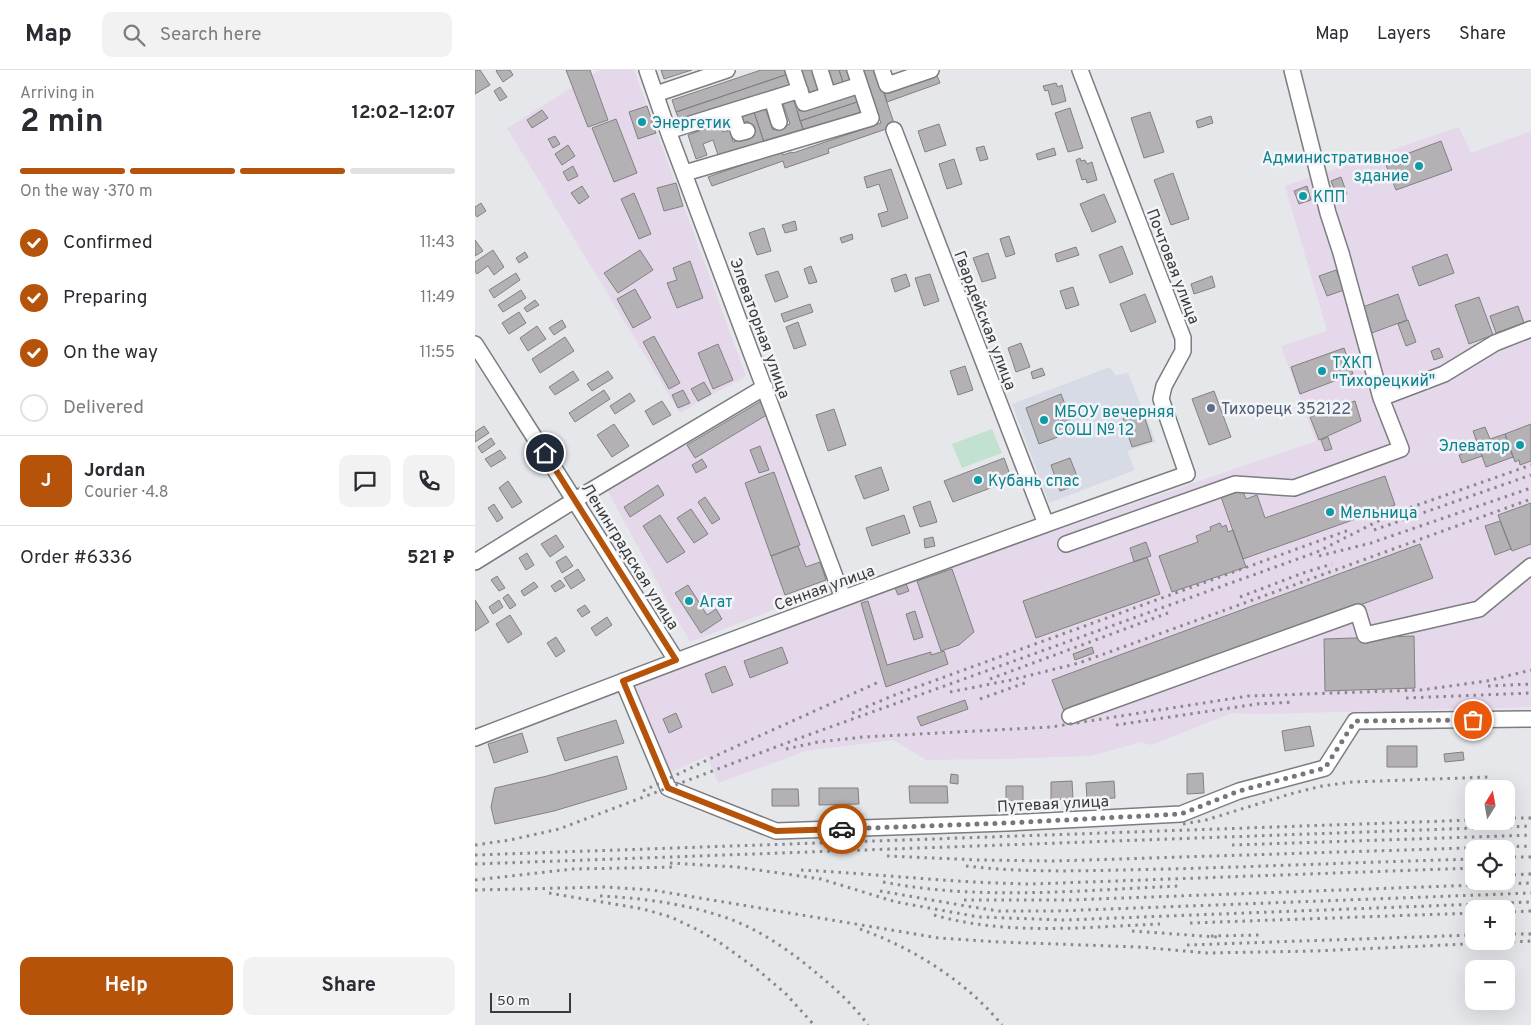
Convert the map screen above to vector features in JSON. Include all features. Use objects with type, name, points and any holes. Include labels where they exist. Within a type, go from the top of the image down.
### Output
[{"type":"street","name":"Элеваторная улица","points":[[647,70],[843,598]]},
{"type":"street","points":[[656,94],[727,70]]},
{"type":"street","points":[[793,70],[804,103],[860,85]]},
{"type":"street","points":[[820,70],[828,96]]},
{"type":"street","points":[[685,173],[871,118],[855,70]]},
{"type":"street","points":[[882,70],[887,85],[923,71]]},
{"type":"street","name":"Почтовая улица","points":[[1079,70],[1183,338],[1183,351],[1164,386],[1161,399],[1187,474]]},
{"type":"street","points":[[1066,544],[1235,484],[1293,488],[1401,450],[1381,398],[1352,298],[1341,253],[1328,213],[1292,70]]},
{"type":"street","points":[[669,131],[800,90]]},
{"type":"street","points":[[772,99],[779,122]]},
{"type":"street","points":[[732,112],[739,133],[747,131]]},
{"type":"street","name":"Гвардейская улица","points":[[894,130],[1046,524]]},
{"type":"street","points":[[1381,398],[1444,374],[1495,344],[1531,329]]},
{"type":"street","name":"Ленинградская улица","points":[[475,344],[676,660]]},
{"type":"street","points":[[475,562],[765,387]]},
{"type":"street","name":"Сенная улица","points":[[475,738],[843,598],[1187,474]]},
{"type":"street","points":[[1070,716],[1358,612],[1365,635],[1479,609],[1531,566]]},
{"type":"street","name":"Путевая улица","points":[[623,681],[668,788],[776,831],[1007,823],[1181,814],[1239,791],[1325,768],[1355,721],[1531,719]]},
{"type":"shaded area","points":[[600,70],[634,70],[746,376],[680,413],[507,128]]},
{"type":"shaded area","name":"ТХКП \"Тихорецкий\"","points":[[1459,127],[1471,153],[1531,131],[1531,707],[1259,714],[1232,713],[1151,745],[1141,742],[1090,756],[926,760],[894,740],[806,751],[718,783],[707,756],[669,773],[635,687],[972,559],[1316,441],[1281,346],[1327,331],[1285,186]]},
{"type":"shaded area","points":[[1110,367],[1115,375],[1128,373],[1156,442],[1127,451],[1135,470],[1049,503],[1012,404]]},
{"type":"shaded area","points":[[764,396],[833,587],[690,642],[607,490]]},
{"type":"green space","points":[[992,429],[1002,453],[962,468],[952,444]]},
{"type":"building","points":[[475,70],[480,70],[490,85],[475,94]]},
{"type":"building","points":[[497,70],[510,70],[513,75],[503,82]]},
{"type":"building","points":[[566,70],[590,70],[608,120],[588,127]]},
{"type":"building","points":[[661,70],[692,70],[664,79]]},
{"type":"building","points":[[761,70],[787,70],[788,74],[676,112],[672,100]]},
{"type":"building","points":[[799,70],[813,70],[820,89],[807,93]]},
{"type":"building","points":[[828,70],[839,70],[844,85],[835,89]]},
{"type":"building","points":[[839,70],[849,70],[853,82],[844,85]]},
{"type":"building","points":[[863,70],[876,70],[895,126],[828,149],[829,153],[785,168],[783,161],[712,186],[708,177],[782,151],[783,155],[793,153],[881,123]]},
{"type":"building","points":[[936,73],[940,83],[887,102],[884,91]]},
{"type":"building","points":[[788,74],[793,87],[779,91],[778,88],[680,122],[676,112]]},
{"type":"building","points":[[1056,83],[1058,87],[1062,85],[1066,101],[1052,105],[1048,90],[1045,91],[1043,86]]},
{"type":"building","points":[[500,87],[507,97],[500,101],[494,91]]},
{"type":"building","points":[[857,91],[860,101],[800,121],[797,111]]},
{"type":"building","points":[[793,98],[804,132],[765,145],[754,112],[765,108],[773,130],[790,124],[782,101]]},
{"type":"building","points":[[860,101],[864,112],[804,132],[800,121]]},
{"type":"building","name":"Энергетик","points":[[647,106],[656,133],[638,139],[629,112]]},
{"type":"building","points":[[1070,108],[1083,148],[1068,152],[1055,113]]},
{"type":"building","points":[[542,110],[548,118],[532,128],[527,120]]},
{"type":"building","points":[[754,112],[765,145],[720,161],[713,140],[703,144],[707,155],[696,159],[688,135],[720,124],[723,132],[730,130],[733,142],[753,135],[748,121],[743,123],[741,116]]},
{"type":"building","points":[[1150,112],[1164,152],[1144,158],[1131,118]]},
{"type":"building","points":[[1211,116],[1213,123],[1198,128],[1196,121]]},
{"type":"building","points":[[616,119],[637,173],[614,182],[592,128]]},
{"type":"building","points":[[939,124],[946,145],[925,152],[918,131]]},
{"type":"building","points":[[555,136],[560,144],[553,148],[548,139]]},
{"type":"building","name":"Административное здание","points":[[1441,141],[1452,170],[1396,190],[1385,162]]},
{"type":"building","points":[[568,145],[575,156],[562,165],[555,154]]},
{"type":"building","points":[[984,146],[988,159],[980,161],[976,148]]},
{"type":"building","points":[[1054,148],[1056,155],[1038,160],[1036,154]]},
{"type":"building","points":[[1080,158],[1081,161],[1085,160],[1087,164],[1092,162],[1097,180],[1087,183],[1086,179],[1082,180],[1076,160]]},
{"type":"building","points":[[954,159],[962,184],[947,189],[939,164]]},
{"type":"building","points":[[573,166],[578,176],[568,181],[563,172]]},
{"type":"building","points":[[891,169],[908,218],[882,227],[878,214],[888,211],[879,184],[867,188],[864,177]]},
{"type":"building","points":[[1173,173],[1189,219],[1171,225],[1154,180]]},
{"type":"building","name":"КПП","points":[[1341,177],[1347,194],[1338,198],[1331,181]]},
{"type":"building","points":[[676,183],[683,206],[664,211],[657,188]]},
{"type":"building","points":[[582,186],[589,197],[579,204],[571,193]]},
{"type":"building","name":"КПП","points":[[1307,186],[1311,200],[1299,204],[1294,191]]},
{"type":"building","points":[[634,193],[651,234],[639,239],[621,199]]},
{"type":"building","points":[[1104,194],[1116,222],[1092,232],[1080,204]]},
{"type":"building","points":[[481,203],[486,211],[477,217],[475,207]]},
{"type":"building","points":[[795,221],[797,230],[785,233],[782,225]]},
{"type":"building","points":[[764,228],[771,251],[757,255],[749,233]]},
{"type":"building","points":[[852,234],[853,239],[842,243],[840,238]]},
{"type":"building","points":[[1009,236],[1015,254],[1006,257],[1000,239]]},
{"type":"building","points":[[475,240],[483,251],[475,256]]},
{"type":"building","points":[[1122,246],[1133,274],[1110,283],[1099,255]]},
{"type":"building","points":[[1076,247],[1079,255],[1057,262],[1055,254]]},
{"type":"building","points":[[493,250],[504,267],[494,275],[488,266],[477,274],[475,262]]},
{"type":"building","points":[[640,250],[653,270],[618,293],[604,273]]},
{"type":"building","points":[[525,252],[528,257],[519,263],[516,258]]},
{"type":"building","points":[[988,253],[996,278],[982,282],[973,258]]},
{"type":"building","points":[[1447,254],[1454,273],[1419,286],[1412,267]]},
{"type":"building","points":[[690,261],[703,298],[677,308],[667,283],[677,280],[673,268]]},
{"type":"building","points":[[811,266],[817,282],[809,284],[804,269]]},
{"type":"building","points":[[1336,270],[1344,290],[1327,296],[1319,276]]},
{"type":"building","points":[[778,271],[788,297],[775,302],[765,275]]},
{"type":"building","points":[[516,273],[520,280],[494,298],[489,290]]},
{"type":"building","points":[[906,274],[910,286],[895,292],[891,279]]},
{"type":"building","points":[[930,274],[939,301],[924,306],[915,278]]},
{"type":"building","points":[[1212,276],[1215,287],[1194,294],[1191,284]]},
{"type":"building","points":[[1073,287],[1079,305],[1066,309],[1060,291]]},
{"type":"building","points":[[635,289],[651,318],[633,328],[617,299]]},
{"type":"building","points":[[521,290],[526,298],[503,312],[498,305]]},
{"type":"building","points":[[1145,294],[1156,322],[1131,332],[1120,304]]},
{"type":"building","points":[[1398,294],[1407,320],[1369,334],[1360,308]]},
{"type":"building","points":[[1479,297],[1493,335],[1469,344],[1455,305]]},
{"type":"building","points":[[535,300],[539,305],[527,312],[524,308]]},
{"type":"building","points":[[810,304],[813,312],[784,322],[781,314]]},
{"type":"building","points":[[1518,306],[1524,323],[1496,333],[1490,316]]},
{"type":"building","points":[[519,312],[526,323],[509,334],[502,323]]},
{"type":"building","points":[[562,320],[566,327],[554,335],[549,328]]},
{"type":"building","points":[[1408,320],[1416,342],[1406,346],[1398,324]]},
{"type":"building","points":[[798,322],[806,345],[794,349],[786,327]]},
{"type":"building","points":[[537,326],[546,339],[528,351],[520,338]]},
{"type":"building","points":[[654,336],[680,383],[669,389],[643,342]]},
{"type":"building","points":[[565,337],[574,351],[540,373],[532,359]]},
{"type":"building","points":[[1021,343],[1030,367],[1016,372],[1008,348]]},
{"type":"building","points":[[718,344],[733,380],[713,389],[698,353]]},
{"type":"building","name":"ТХКП \"Тихорецкий\"","points":[[1344,348],[1353,374],[1300,394],[1291,367]]},
{"type":"building","points":[[1439,348],[1443,357],[1434,360],[1431,351]]},
{"type":"building","points":[[965,366],[973,390],[958,395],[950,371]]},
{"type":"building","points":[[1042,368],[1045,375],[1033,379],[1031,372]]},
{"type":"building","points":[[573,371],[579,380],[555,395],[549,387]]},
{"type":"building","points":[[608,371],[613,378],[592,391],[587,384]]},
{"type":"building","points":[[704,382],[711,394],[698,401],[691,389]]},
{"type":"building","points":[[604,390],[610,399],[575,422],[569,413]]},
{"type":"building","points":[[683,390],[690,403],[678,408],[672,395]]},
{"type":"building","points":[[1214,391],[1231,437],[1209,445],[1192,399]]},
{"type":"building","points":[[630,393],[635,401],[615,414],[610,406]]},
{"type":"building","name":"МБОУ вечерняя СОШ № 12","points":[[1061,394],[1066,407],[1055,411],[1059,421],[1069,418],[1074,431],[1039,444],[1026,408]]},
{"type":"building","points":[[763,400],[770,413],[695,458],[687,445]]},
{"type":"building","points":[[662,401],[671,415],[653,425],[645,411]]},
{"type":"building","points":[[1355,401],[1361,421],[1319,440],[1310,417]]},
{"type":"building","points":[[834,409],[846,445],[828,451],[816,415]]},
{"type":"building","points":[[1143,412],[1152,441],[1132,447],[1123,419]]},
{"type":"building","points":[[614,424],[629,446],[612,457],[597,435]]},
{"type":"building","name":"Элеватор","points":[[1531,424],[1531,461],[1520,465],[1519,460],[1515,462],[1505,434]]},
{"type":"building","points":[[484,426],[489,433],[475,442],[475,432]]},
{"type":"building","points":[[1485,427],[1490,439],[1505,434],[1513,457],[1486,467],[1473,431]]},
{"type":"building","points":[[1328,437],[1332,449],[1325,451],[1321,440]]},
{"type":"building","points":[[491,438],[495,444],[482,453],[478,447]]},
{"type":"building","points":[[760,446],[769,470],[759,473],[750,450]]},
{"type":"building","points":[[1479,448],[1482,456],[1462,463],[1459,455]]},
{"type":"building","points":[[500,450],[506,458],[491,467],[485,459]]},
{"type":"building","name":"Кубань спас","points":[[1004,458],[1012,480],[953,502],[944,481]]},
{"type":"building","points":[[1070,458],[1080,484],[1060,491],[1051,465]]},
{"type":"building","points":[[702,459],[707,467],[696,473],[692,465]]},
{"type":"building","points":[[881,467],[889,490],[864,499],[855,476]]},
{"type":"building","points":[[774,472],[800,545],[771,556],[745,483]]},
{"type":"building","name":"Мельница","points":[[1385,476],[1395,505],[1243,559],[1221,497],[1242,489],[1246,499],[1257,495],[1265,518]]},
{"type":"building","points":[[508,481],[522,502],[512,508],[499,488]]},
{"type":"building","points":[[658,485],[664,495],[630,517],[624,507]]},
{"type":"building","points":[[705,497],[720,519],[712,524],[698,502]]},
{"type":"building","points":[[930,501],[937,522],[920,527],[913,507]]},
{"type":"building","points":[[1531,503],[1531,544],[1512,551],[1498,515]]},
{"type":"building","points":[[494,504],[503,518],[497,522],[488,508]]},
{"type":"building","points":[[691,509],[708,534],[694,543],[677,518]]},
{"type":"building","points":[[660,515],[685,552],[667,563],[643,526]]},
{"type":"building","points":[[904,515],[910,533],[872,546],[866,528]]},
{"type":"building","points":[[1500,521],[1511,549],[1495,555],[1485,526]]},
{"type":"building","points":[[1220,523],[1222,527],[1226,525],[1228,532],[1233,530],[1246,567],[1172,592],[1159,556],[1198,542],[1196,536],[1211,530],[1210,527]]},
{"type":"building","points":[[556,535],[564,547],[550,557],[541,544]]},
{"type":"building","points":[[933,537],[935,546],[925,548],[924,539]]},
{"type":"building","points":[[1146,542],[1151,556],[1134,562],[1130,548]]},
{"type":"building","points":[[1420,544],[1433,578],[1065,714],[1052,680]]},
{"type":"building","points":[[798,546],[806,567],[820,562],[826,580],[785,595],[771,556]]},
{"type":"building","points":[[527,553],[534,565],[526,570],[519,558]]},
{"type":"building","points":[[566,556],[573,566],[562,573],[556,562]]},
{"type":"building","points":[[1147,557],[1160,594],[1036,638],[1023,601]]},
{"type":"building","points":[[578,569],[585,580],[571,589],[564,578]]},
{"type":"building","points":[[952,569],[974,632],[959,645],[941,651],[917,581]]},
{"type":"building","points":[[497,576],[505,588],[499,591],[491,580]]},
{"type":"building","points":[[560,580],[565,586],[555,592],[551,586]]},
{"type":"building","points":[[534,582],[538,587],[524,596],[521,591]]},
{"type":"building","points":[[906,584],[909,591],[898,595],[895,588]]},
{"type":"building","name":"Агат","points":[[688,585],[707,615],[716,609],[722,619],[701,633],[675,593]]},
{"type":"building","points":[[508,594],[516,605],[510,609],[503,598]]},
{"type":"building","points":[[475,600],[489,622],[475,631]]},
{"type":"building","points":[[499,600],[503,607],[493,614],[489,607]]},
{"type":"building","points":[[868,601],[887,665],[931,652],[931,655],[944,651],[948,664],[886,687],[861,603]]},
{"type":"building","points":[[585,605],[590,612],[582,617],[577,610]]},
{"type":"building","points":[[915,611],[923,637],[914,640],[906,614]]},
{"type":"building","points":[[510,615],[522,634],[508,643],[496,624]]},
{"type":"building","points":[[607,617],[612,625],[596,636],[591,628]]},
{"type":"building","points":[[1414,636],[1415,688],[1325,691],[1324,639]]},
{"type":"building","points":[[556,637],[565,651],[556,657],[547,643]]},
{"type":"building","points":[[782,647],[788,663],[750,678],[744,661]]},
{"type":"building","points":[[1092,647],[1094,653],[1075,660],[1073,654]]},
{"type":"building","points":[[725,666],[733,685],[712,693],[705,674]]},
{"type":"building","points":[[965,700],[968,709],[921,726],[917,717]]},
{"type":"building","points":[[676,713],[682,727],[669,733],[663,719]]},
{"type":"building","points":[[616,720],[624,743],[565,761],[557,738]]},
{"type":"building","points":[[1310,726],[1314,746],[1285,751],[1282,731]]},
{"type":"building","points":[[522,733],[528,752],[494,763],[488,744]]},
{"type":"building","points":[[1387,746],[1417,746],[1417,767],[1387,767]]},
{"type":"building","points":[[1463,752],[1464,760],[1445,762],[1444,754]]},
{"type":"building","points":[[617,756],[627,789],[554,811],[495,824],[491,807],[495,788],[547,776]]},
{"type":"building","points":[[1203,773],[1204,793],[1187,794],[1187,774]]},
{"type":"building","points":[[951,774],[958,775],[958,784],[950,783]]},
{"type":"building","points":[[1072,781],[1073,799],[1051,800],[1051,782]]},
{"type":"building","points":[[1114,781],[1115,798],[1087,799],[1086,783]]},
{"type":"building","points":[[909,786],[947,786],[948,803],[910,803]]},
{"type":"building","points":[[1006,786],[1023,786],[1023,801],[1006,801]]},
{"type":"building","points":[[819,788],[858,788],[859,804],[819,805]]},
{"type":"building","points":[[772,789],[798,789],[799,806],[772,806]]},
{"type":"railway","points":[[1389,515],[1531,465]]},
{"type":"railway","points":[[1374,530],[1531,475]]},
{"type":"railway","points":[[1319,556],[1371,543],[1531,488]]},
{"type":"railway","points":[[950,692],[1011,680],[1079,663],[1531,499]]},
{"type":"railway","points":[[475,845],[510,840],[559,829],[797,739],[1317,552],[1394,513]]},
{"type":"railway","points":[[852,713],[892,696],[1349,530]]},
{"type":"railway","points":[[1240,597],[1332,564]]},
{"type":"railway","points":[[990,679],[1168,613]]},
{"type":"railway","points":[[786,749],[818,742],[863,737],[1051,727],[1248,696],[1421,690],[1487,681],[1531,670]]},
{"type":"railway","points":[[643,791],[881,681]]},
{"type":"railway","points":[[980,699],[1025,683]]},
{"type":"railway","points":[[1488,686],[1531,684]]},
{"type":"railway","points":[[1406,698],[1531,693]]},
{"type":"railway","points":[[1116,725],[1257,704],[1294,702]]},
{"type":"railway","points":[[1183,824],[1206,820],[1322,786],[1352,782],[1489,777]]},
{"type":"railway","points":[[1515,818],[1531,818]]},
{"type":"railway","points":[[475,855],[1465,820]]},
{"type":"railway","points":[[475,864],[1531,826]]},
{"type":"railway","points":[[1232,845],[1531,835]]},
{"type":"railway","points":[[887,856],[1055,861],[1531,846]]},
{"type":"railway","points":[[1515,857],[1531,857]]},
{"type":"railway","points":[[966,866],[1017,870],[1094,871],[1465,859]]},
{"type":"railway","points":[[670,863],[737,867],[821,879],[896,902],[979,917],[1064,920],[1531,902]]},
{"type":"railway","points":[[475,880],[573,869],[677,867]]},
{"type":"railway","points":[[801,870],[974,882],[1032,884],[1465,868]]},
{"type":"railway","points":[[1515,875],[1531,874]]},
{"type":"railway","points":[[883,882],[920,888],[994,893],[1069,892],[1180,886]]},
{"type":"railway","points":[[964,900],[1069,900],[1531,883]]},
{"type":"railway","points":[[475,890],[606,887],[652,890],[939,938],[1139,947],[1207,953],[1316,951],[1531,941]]},
{"type":"railway","points":[[880,891],[999,911],[1057,911],[1531,893]]},
{"type":"railway","points":[[549,893],[643,909],[671,917],[698,930],[719,942],[758,970],[786,994],[814,1025]]},
{"type":"railway","points":[[600,896],[632,898],[681,905],[740,923],[776,943],[810,967],[846,999],[868,1025]]},
{"type":"railway","points":[[1515,912],[1531,911]]},
{"type":"railway","points":[[1190,923],[1465,913]]},
{"type":"railway","points":[[934,915],[962,922],[1018,928],[1075,928],[1160,924]]},
{"type":"railway","points":[[860,929],[919,956],[955,980],[988,1009],[1002,1025]]},
{"type":"railway","points":[[1132,931],[1217,937]]},
{"type":"railway","points":[[1515,934],[1531,934]]},
{"type":"railway","points":[[1211,936],[1261,935]]},
{"type":"railway","points":[[1187,945],[1465,935]]},
{"type":"way so far","points":[[842,829],[1181,814],[1239,791],[1325,768],[1355,721],[1473,720]]},
{"type":"place","name":"Энергетик","points":[[642,122]]},
{"type":"place","name":"Административное здание","points":[[1419,166]]},
{"type":"place","name":"КПП","points":[[1303,196]]},
{"type":"place","name":"ТХКП \"Тихорецкий\"","points":[[1322,371]]},
{"type":"place","name":"Тихорецк 352122","points":[[1211,408]]},
{"type":"place","name":"МБОУ вечерняя СОШ № 12","points":[[1044,420]]},
{"type":"place","name":"Элеватор","points":[[1520,445]]},
{"type":"place","name":"Кубань спас","points":[[978,480]]},
{"type":"place","name":"Мельница","points":[[1330,512]]},
{"type":"place","name":"Агат","points":[[689,601]]},
{"type":"route","points":[[545,453],[676,660],[623,681],[668,788],[776,831],[842,829]]}]
